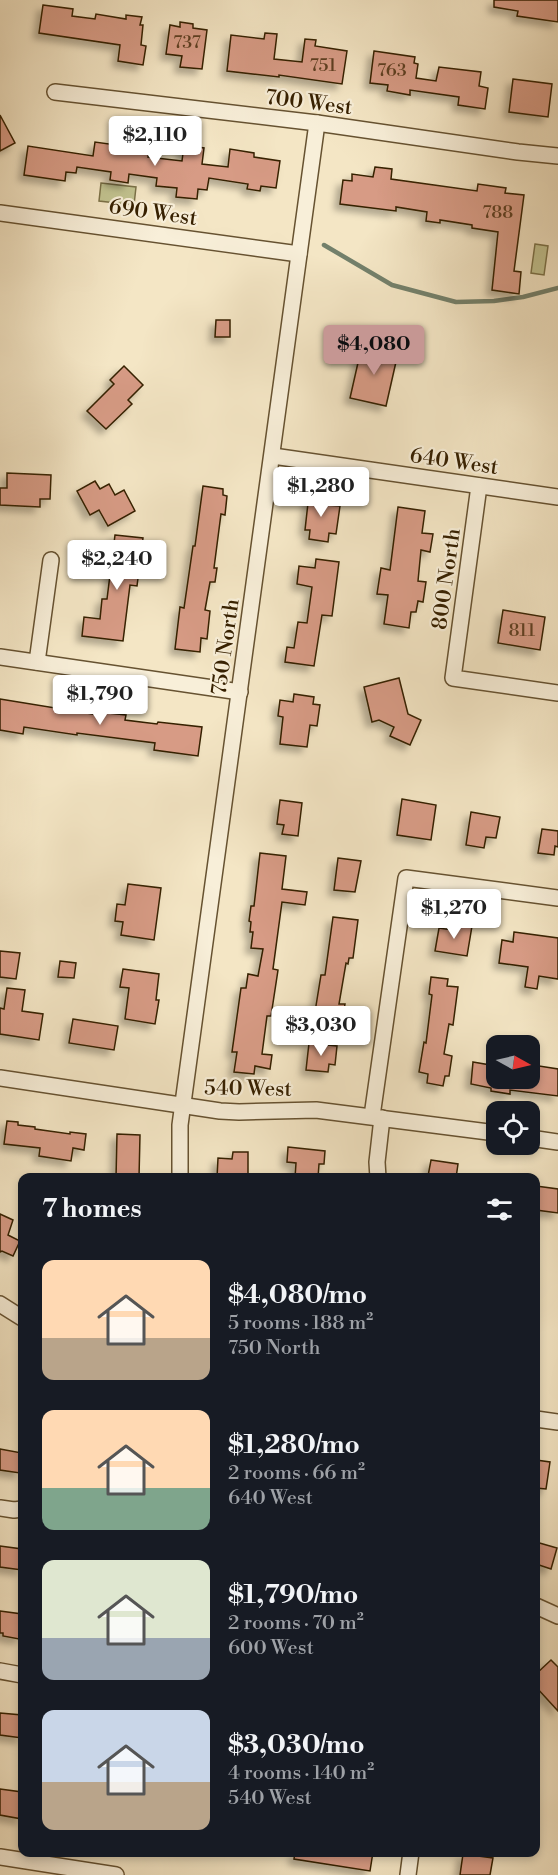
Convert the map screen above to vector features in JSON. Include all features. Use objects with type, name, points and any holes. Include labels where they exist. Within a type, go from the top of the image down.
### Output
[{"type":"street","name":"700 West","points":[[55,92],[317,123],[558,156]]},
{"type":"street","name":"750 North","points":[[180,1173],[180,1125],[317,123]]},
{"type":"street","name":"690 West","points":[[0,213],[299,254]]},
{"type":"street","name":"640 West","points":[[273,456],[558,497]]},
{"type":"street","name":"800 North","points":[[479,486],[453,678],[558,693]]},
{"type":"street","points":[[37,662],[51,561]]},
{"type":"street","points":[[0,657],[240,692]]},
{"type":"street","points":[[377,1173],[377,1117],[406,878],[558,898]]},
{"type":"street","name":"540 West","points":[[0,1078],[183,1106],[239,1112],[316,1110],[486,1132]]},
{"type":"street","points":[[540,1139],[558,1142]]},
{"type":"street","points":[[0,1304],[18,1315]]},
{"type":"street","points":[[540,1420],[558,1422]]},
{"type":"street","points":[[0,1508],[18,1510]]},
{"type":"street","points":[[540,1608],[558,1616]]},
{"type":"street","points":[[0,1671],[18,1674]]},
{"type":"street","points":[[0,1857],[116,1875]]},
{"type":"street","points":[[408,1875],[410,1857]]},
{"type":"green space","points":[[101,183],[136,187],[134,205],[99,201]]},
{"type":"green space","points":[[535,244],[548,246],[544,275],[531,273]]},
{"type":"building","points":[[494,0],[558,0],[558,22],[517,16],[518,11],[494,7]]},
{"type":"building","points":[[43,5],[73,9],[72,16],[95,19],[96,14],[126,19],[126,15],[142,17],[141,45],[146,46],[143,65],[118,61],[120,45],[39,33]]},
{"type":"building","points":[[180,22],[193,24],[193,28],[207,30],[202,69],[180,67],[182,56],[166,54],[170,25],[180,27]]},
{"type":"building","points":[[265,33],[277,34],[274,59],[302,62],[305,39],[316,40],[315,46],[347,51],[342,84],[279,75],[279,77],[227,71],[231,35],[264,39]]},
{"type":"building","points":[[374,51],[415,57],[414,63],[418,64],[416,78],[436,81],[439,67],[481,72],[479,86],[488,88],[485,109],[458,105],[459,97],[410,90],[410,95],[387,91],[388,85],[370,83]]},
{"type":"building","points":[[513,79],[552,84],[548,117],[509,112]]},
{"type":"building","points":[[0,115],[15,143],[0,151]]},
{"type":"building","points":[[124,141],[150,145],[148,157],[182,161],[184,145],[204,148],[202,164],[228,167],[230,149],[254,153],[254,157],[280,161],[276,188],[261,186],[260,191],[247,189],[248,184],[209,178],[207,190],[198,189],[197,199],[176,197],[177,188],[156,186],[157,178],[129,174],[128,183],[110,180],[111,172],[77,167],[76,173],[66,172],[65,181],[24,175],[28,146],[93,156],[95,142],[123,146]]},
{"type":"building","points":[[375,167],[392,169],[391,179],[477,191],[478,184],[506,188],[505,193],[524,195],[514,271],[521,272],[519,294],[492,290],[498,232],[440,220],[440,223],[426,221],[427,212],[396,207],[396,211],[340,204],[343,180],[352,181],[352,174],[373,177]]},
{"type":"building","points":[[216,320],[230,320],[230,337],[215,337]]},
{"type":"building","points":[[362,345],[398,353],[386,406],[350,398]]},
{"type":"building","points":[[124,366],[143,385],[128,400],[132,404],[106,429],[87,411],[114,384],[110,380]]},
{"type":"building","points":[[7,473],[51,475],[50,499],[40,499],[40,507],[0,505],[0,488],[7,488]]},
{"type":"building","points":[[95,481],[100,489],[109,484],[115,495],[124,490],[135,511],[108,526],[99,510],[90,515],[77,491]]},
{"type":"building","points":[[203,486],[223,489],[223,495],[227,496],[225,515],[221,514],[214,568],[217,568],[215,582],[210,582],[205,610],[210,611],[207,639],[201,638],[200,652],[175,649],[180,607],[184,608],[193,546],[195,546]]},
{"type":"building","points":[[309,494],[327,497],[326,505],[340,506],[336,534],[329,533],[328,542],[309,539],[310,530],[305,530]]},
{"type":"building","points":[[398,507],[425,511],[422,533],[433,534],[430,552],[421,550],[418,581],[426,582],[423,602],[418,601],[416,612],[411,612],[409,628],[384,624],[388,595],[377,594],[381,568],[390,570]]},
{"type":"building","points":[[115,535],[143,538],[137,586],[130,585],[123,641],[82,636],[84,617],[100,619],[102,599],[107,599]]},
{"type":"building","points":[[316,559],[339,562],[332,616],[322,615],[314,666],[285,662],[287,647],[294,648],[298,622],[307,623],[312,587],[297,584],[299,566],[315,568]]},
{"type":"building","points":[[503,610],[545,617],[540,650],[498,643]]},
{"type":"building","points":[[399,678],[408,714],[421,720],[410,745],[390,736],[394,727],[379,720],[372,722],[364,687]]},
{"type":"building","points":[[294,694],[314,697],[313,704],[320,705],[317,726],[310,725],[307,747],[280,744],[283,717],[278,716],[280,700],[293,702]]},
{"type":"building","points":[[0,699],[98,715],[99,712],[126,715],[125,720],[202,727],[198,756],[154,750],[155,743],[24,727],[23,734],[0,730]]},
{"type":"building","points":[[402,799],[436,805],[431,840],[397,835]]},
{"type":"building","points":[[280,800],[302,803],[298,836],[282,834],[284,825],[277,824]]},
{"type":"building","points":[[471,812],[500,817],[496,838],[486,837],[484,848],[466,845]]},
{"type":"building","points":[[542,829],[558,831],[558,847],[555,846],[554,855],[538,853]]},
{"type":"building","points":[[260,853],[286,856],[282,889],[307,892],[305,905],[282,902],[273,969],[278,970],[271,1016],[267,1016],[262,1054],[272,1055],[270,1069],[255,1066],[254,1074],[234,1072],[237,1052],[232,1052],[241,988],[246,988],[248,974],[258,976],[263,949],[251,948],[253,932],[250,932],[251,922],[249,921],[251,906],[254,906]]},
{"type":"building","points":[[338,858],[361,861],[355,892],[334,890]]},
{"type":"building","points":[[128,884],[161,888],[154,940],[121,935],[123,922],[115,921],[117,904],[125,905]]},
{"type":"building","points":[[333,917],[358,920],[353,958],[349,958],[348,964],[346,963],[339,1004],[345,1004],[342,1022],[314,1018],[321,975],[325,975]]},
{"type":"building","points":[[453,923],[472,926],[467,956],[435,951],[439,928],[452,930]]},
{"type":"building","points":[[514,932],[558,938],[558,979],[539,976],[537,989],[525,987],[528,967],[499,963],[502,940],[513,942]]},
{"type":"building","points":[[0,951],[20,953],[16,979],[0,977]]},
{"type":"building","points":[[60,961],[76,963],[74,978],[58,977]]},
{"type":"building","points":[[123,969],[159,974],[156,1000],[159,1000],[155,1024],[125,1019],[129,988],[120,987]]},
{"type":"building","points":[[431,977],[448,979],[447,986],[458,987],[453,1025],[449,1024],[444,1054],[452,1056],[449,1076],[445,1076],[443,1086],[427,1083],[428,1074],[419,1072],[424,1042],[426,1043],[432,995],[429,994]]},
{"type":"building","points":[[7,988],[25,990],[22,1011],[43,1014],[39,1040],[0,1034],[0,1008],[4,1009]]},
{"type":"building","points":[[73,1019],[118,1026],[114,1050],[69,1043]]},
{"type":"building","points":[[309,1043],[337,1046],[335,1065],[329,1064],[328,1072],[306,1070]]},
{"type":"building","points":[[473,1062],[486,1064],[486,1087],[471,1084]]},
{"type":"building","points":[[540,1066],[558,1069],[558,1096],[510,1090],[510,1094],[491,1091],[491,1089],[540,1089]]},
{"type":"building","points":[[7,1121],[18,1122],[18,1125],[35,1127],[35,1129],[86,1134],[84,1150],[73,1148],[71,1161],[39,1156],[40,1148],[4,1144]]},
{"type":"building","points":[[117,1134],[140,1135],[139,1173],[116,1173]]},
{"type":"building","points":[[288,1147],[325,1151],[324,1164],[319,1164],[318,1173],[295,1173],[296,1163],[287,1162]]},
{"type":"building","points":[[233,1152],[248,1152],[248,1173],[217,1173],[218,1158],[232,1159]]},
{"type":"building","points":[[431,1160],[458,1164],[457,1173],[429,1173]]},
{"type":"building","points":[[540,1187],[558,1189],[558,1213],[540,1211]]},
{"type":"building","points":[[0,1214],[13,1220],[8,1235],[18,1240],[18,1245],[13,1256],[0,1252]]},
{"type":"building","points":[[0,1449],[18,1452],[18,1473],[0,1470]]},
{"type":"building","points":[[540,1461],[550,1462],[546,1489],[540,1488]]},
{"type":"building","points":[[540,1543],[557,1548],[551,1569],[540,1565]]},
{"type":"building","points":[[0,1546],[18,1548],[18,1569],[0,1567]]},
{"type":"building","points":[[0,1611],[18,1613],[18,1639],[3,1636],[3,1633],[0,1633]]},
{"type":"building","points":[[551,1660],[558,1667],[558,1711],[540,1691],[540,1670]]},
{"type":"building","points":[[0,1713],[18,1715],[18,1737],[0,1735]]},
{"type":"building","points":[[0,1789],[18,1791],[18,1818],[0,1815]]},
{"type":"building","points":[[294,1857],[372,1857],[370,1871],[294,1859]]},
{"type":"building","points":[[463,1857],[493,1858],[490,1875],[460,1875]]},
{"type":"waterway","points":[[324,245],[392,285],[456,302],[494,301],[523,297],[558,288]]}]
